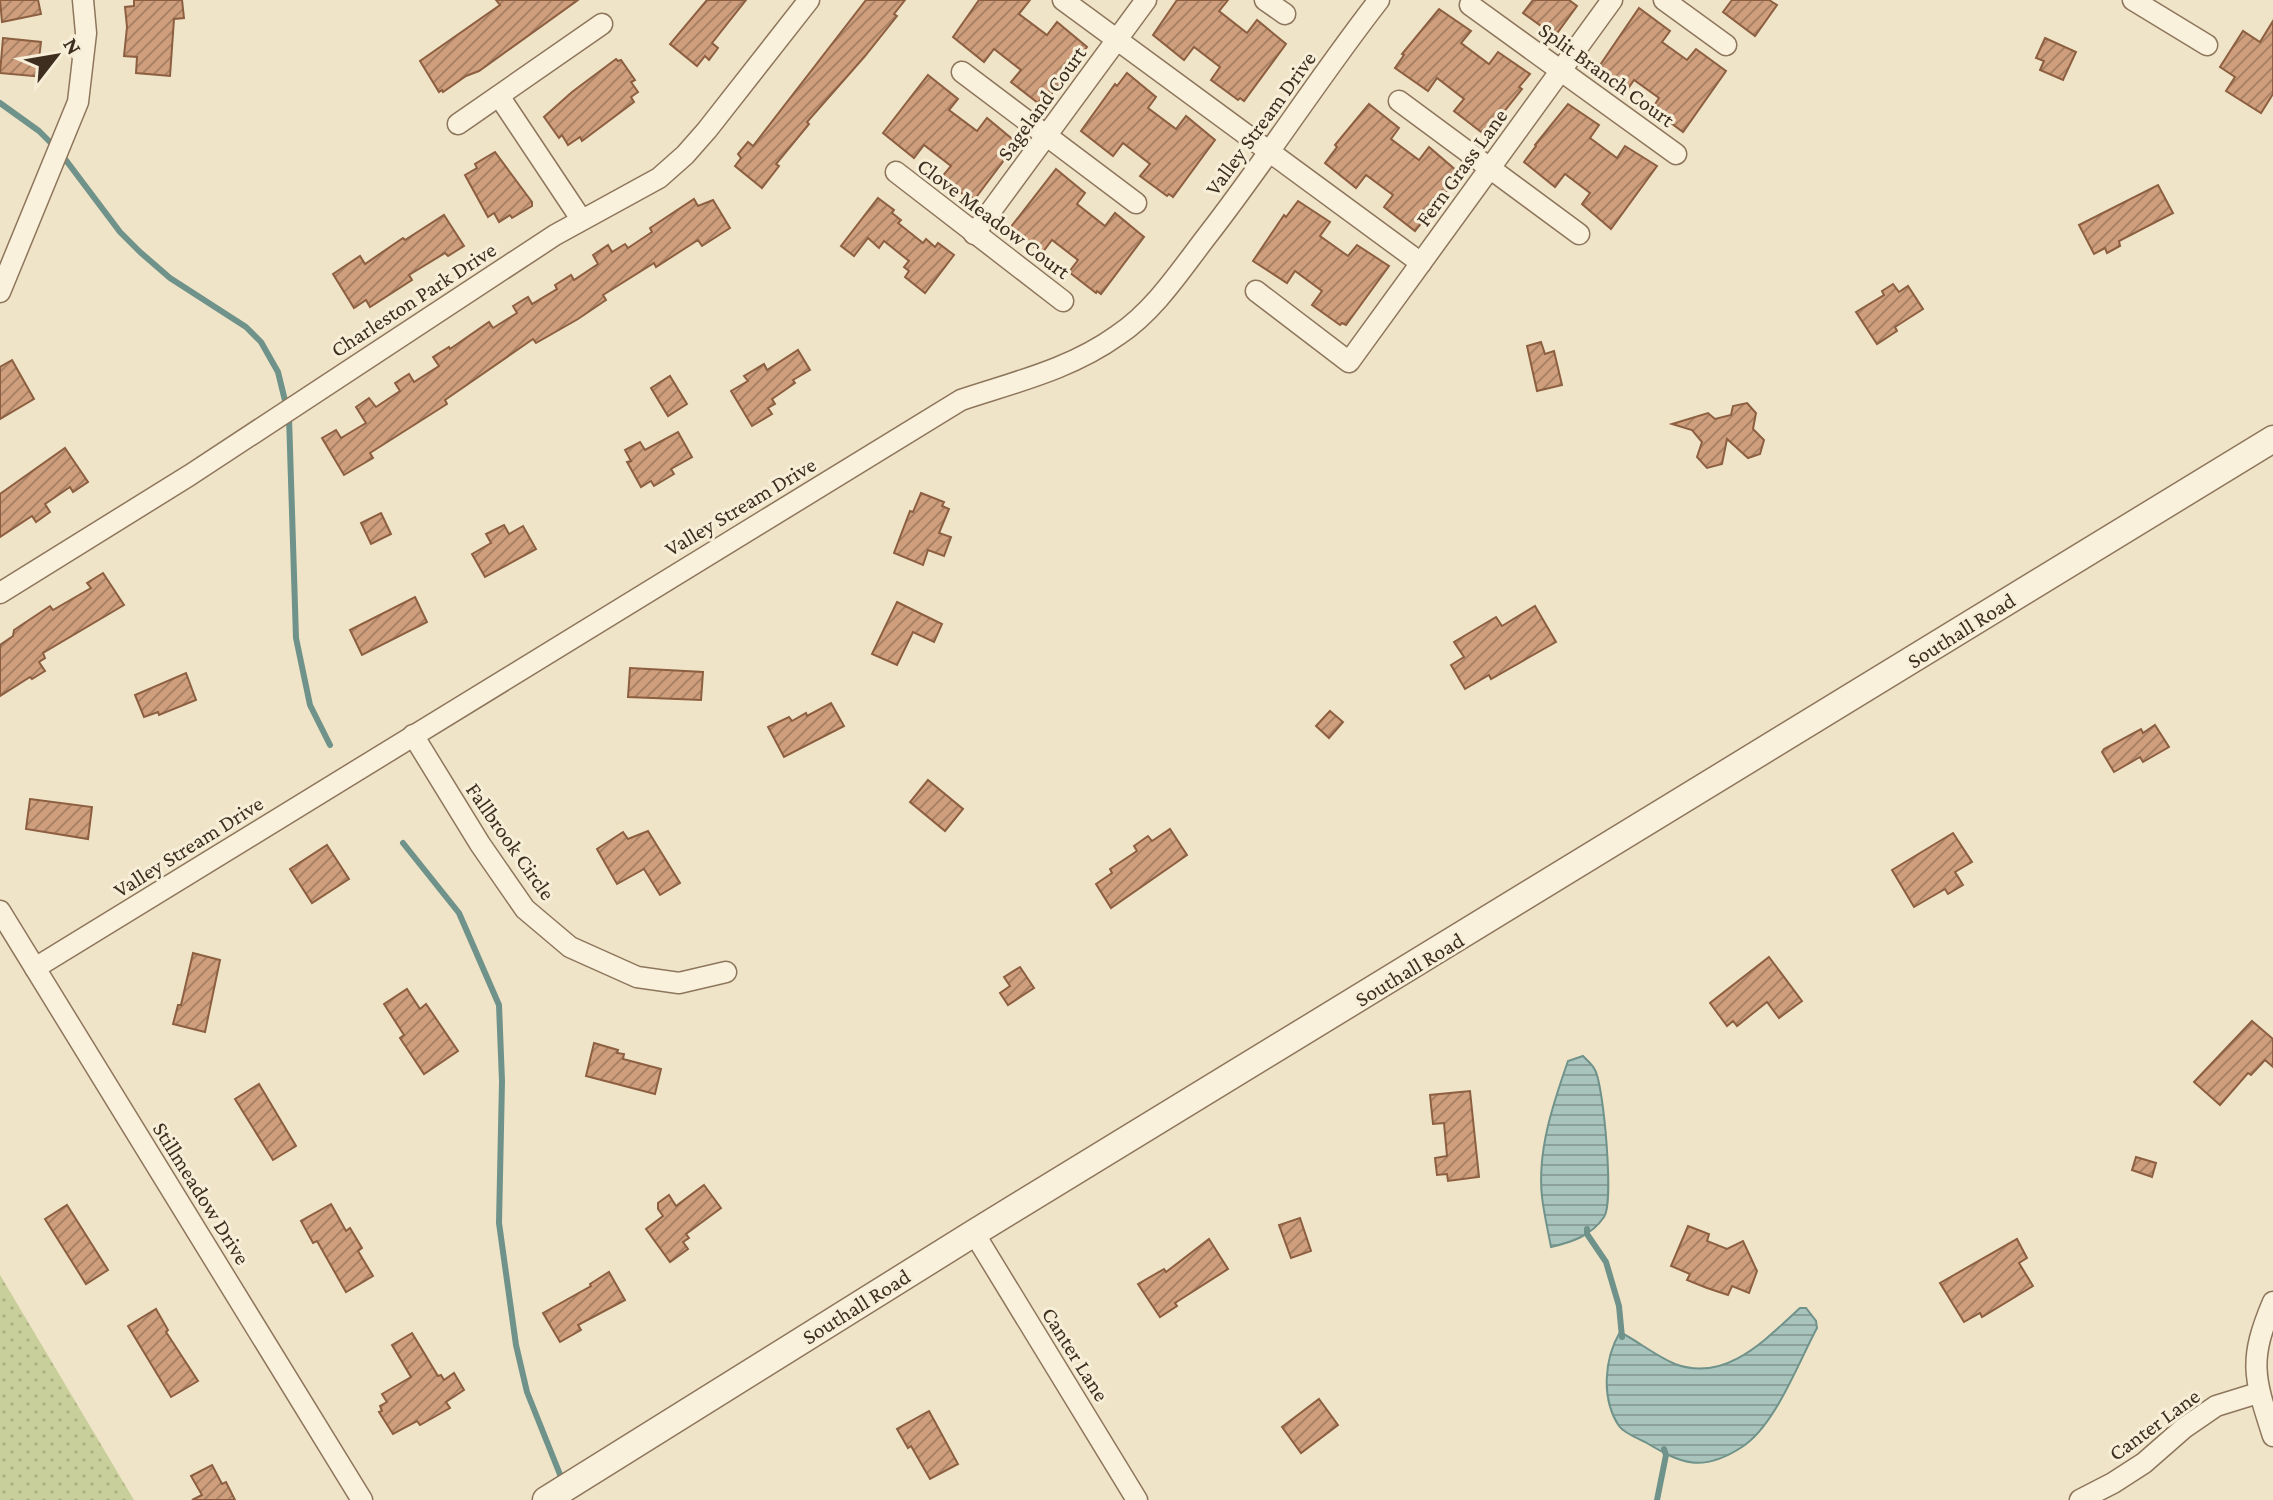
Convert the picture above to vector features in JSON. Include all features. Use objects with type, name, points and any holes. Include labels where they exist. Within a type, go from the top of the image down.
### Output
[{"type":"street","points":[[0,292],[78,102],[86,33],[83,0]]},
{"type":"street","name":"Charleston Park Drive","points":[[0,593],[190,475],[581,219],[617,203],[659,178],[685,155],[809,0]]},
{"type":"street","points":[[1063,0],[1421,263]]},
{"type":"street","name":"Sageland Court","points":[[974,234],[1146,0]]},
{"type":"street","points":[[1265,0],[1285,14]]},
{"type":"street","name":"Valley Stream Drive","points":[[35,968],[961,400],[1035,378],[1119,335],[1154,305],[1265,161],[1379,0]]},
{"type":"street","name":"Fern Grass Lane","points":[[1256,291],[1349,362],[1612,0]]},
{"type":"street","points":[[1664,0],[1726,45]]},
{"type":"street","points":[[2133,0],[2207,45]]},
{"type":"street","name":"Split Branch Court","points":[[1470,5],[1676,154]]},
{"type":"street","points":[[458,124],[602,24]]},
{"type":"street","points":[[962,72],[1136,203]]},
{"type":"street","points":[[499,96],[581,219]]},
{"type":"street","points":[[1399,101],[1579,234]]},
{"type":"street","name":"Clove Meadow Court","points":[[896,172],[1063,301]]},
{"type":"street","name":"Southall Road","points":[[546,1500],[974,1233],[2273,439]]},
{"type":"street","name":"Fallbrook Circle","points":[[413,735],[480,844],[525,909],[570,947],[637,977],[679,983],[726,972]]},
{"type":"street","name":"Stillmeadow Drive","points":[[0,911],[362,1500]]},
{"type":"street","name":"Canter Lane","points":[[974,1233],[1137,1500]]},
{"type":"street","points":[[2273,1302],[2255,1360],[2258,1393],[2273,1436]]},
{"type":"street","name":"Canter Lane","points":[[2080,1500],[2144,1463],[2184,1428],[2216,1406],[2258,1393]]},
{"type":"green space","points":[[0,1275],[134,1500],[0,1500]]},
{"type":"water","points":[[1583,1056],[1595,1070],[1602,1098],[1607,1145],[1607,1207],[1599,1224],[1587,1234],[1551,1247],[1542,1197],[1544,1145],[1568,1061]]},
{"type":"water","points":[[1800,1308],[1806,1308],[1816,1321],[1817,1328],[1775,1409],[1754,1437],[1742,1447],[1715,1460],[1692,1462],[1670,1456],[1619,1426],[1609,1404],[1607,1379],[1611,1354],[1620,1332],[1675,1364],[1711,1368],[1744,1355]]},
{"type":"building","points":[[0,0],[38,0],[41,14],[2,22]]},
{"type":"building","points":[[134,0],[182,0],[184,18],[174,19],[170,76],[136,73],[137,57],[124,56],[127,27],[125,7],[134,6]]},
{"type":"building","points":[[496,0],[578,0],[479,71],[439,92],[420,61],[500,5]]},
{"type":"building","points":[[707,0],[746,0],[712,43],[718,48],[709,60],[705,56],[697,66],[670,44]]},
{"type":"building","points":[[866,0],[905,0],[894,14],[897,16],[865,56],[807,122],[809,124],[776,164],[779,166],[762,188],[735,166],[741,158],[738,154],[748,142],[753,146]]},
{"type":"building","points":[[979,0],[1030,0],[1019,14],[1047,35],[1057,22],[1087,47],[1044,104],[1040,100],[1038,103],[1011,82],[1021,70],[994,49],[984,62],[953,37]]},
{"type":"building","points":[[1177,0],[1228,0],[1219,11],[1247,33],[1257,20],[1286,44],[1244,101],[1211,80],[1220,67],[1194,47],[1184,60],[1153,35]]},
{"type":"building","points":[[1533,0],[1569,0],[1577,6],[1555,36],[1523,13]]},
{"type":"building","points":[[1732,0],[1769,0],[1777,5],[1755,36],[1723,12]]},
{"type":"building","points":[[1639,8],[1670,31],[1662,42],[1687,60],[1696,49],[1726,71],[1683,132],[1652,109],[1659,98],[1634,80],[1627,90],[1598,68]]},
{"type":"building","points":[[1439,9],[1471,31],[1461,43],[1489,64],[1498,52],[1530,74],[1487,133],[1481,132],[1454,111],[1464,99],[1437,78],[1428,91],[1395,68],[1402,54]]},
{"type":"building","points":[[2273,21],[2273,94],[2261,113],[2226,91],[2235,77],[2220,67],[2243,31],[2260,42]]},
{"type":"building","points":[[3,38],[41,42],[39,59],[46,59],[44,77],[0,73]]},
{"type":"building","points":[[2045,38],[2076,52],[2063,80],[2040,70],[2044,61],[2036,58]]},
{"type":"building","points":[[616,59],[621,60],[635,80],[631,82],[638,92],[631,97],[634,102],[582,141],[580,137],[568,145],[544,117]]},
{"type":"building","points":[[1127,73],[1156,97],[1148,108],[1176,129],[1186,116],[1215,140],[1173,197],[1140,176],[1150,164],[1123,143],[1113,156],[1081,131],[1115,84],[1117,86]]},
{"type":"building","points":[[928,75],[958,99],[949,110],[977,131],[987,118],[1017,143],[974,200],[941,178],[951,166],[924,145],[914,158],[883,133]]},
{"type":"building","points":[[1369,104],[1399,128],[1391,139],[1419,160],[1429,147],[1458,172],[1415,231],[1384,207],[1393,195],[1366,175],[1356,188],[1325,163],[1337,147],[1335,145]]},
{"type":"building","points":[[1568,104],[1599,125],[1590,138],[1617,158],[1625,146],[1657,166],[1611,229],[1582,204],[1590,193],[1565,174],[1555,187],[1524,162]]},
{"type":"building","points":[[495,152],[532,202],[532,206],[499,222],[494,213],[488,217],[465,175],[477,168],[475,164]]},
{"type":"building","points":[[1056,169],[1085,193],[1077,204],[1105,226],[1115,213],[1144,237],[1101,294],[1069,272],[1078,260],[1052,240],[1042,253],[1010,228]]},
{"type":"building","points":[[2158,185],[2173,213],[2119,241],[2120,246],[2107,253],[2105,248],[2094,254],[2079,225]]},
{"type":"building","points":[[878,198],[894,210],[892,213],[901,220],[898,223],[923,243],[926,239],[935,247],[938,243],[954,255],[925,293],[905,277],[909,271],[904,267],[909,261],[884,241],[879,248],[868,238],[854,256],[841,246]]},
{"type":"building","points":[[694,199],[698,206],[713,200],[730,228],[702,246],[698,240],[656,267],[654,263],[603,295],[606,300],[578,319],[536,343],[533,339],[445,400],[447,404],[370,453],[373,458],[344,475],[322,438],[336,430],[341,438],[366,423],[356,407],[369,398],[376,407],[400,391],[395,383],[409,374],[414,382],[439,366],[433,357],[489,322],[493,328],[517,313],[513,306],[528,297],[532,304],[557,289],[555,285],[571,275],[574,280],[598,264],[593,255],[608,245],[612,252],[625,244],[628,248],[652,232],[650,228]]},
{"type":"building","points":[[1298,201],[1330,222],[1320,236],[1348,256],[1357,245],[1389,266],[1346,325],[1340,325],[1312,305],[1322,291],[1295,271],[1287,283],[1253,261],[1284,215],[1286,217]]},
{"type":"building","points":[[444,215],[464,246],[448,256],[445,253],[409,275],[412,280],[370,307],[366,300],[354,308],[333,274],[360,256],[365,264]]},
{"type":"building","points":[[1893,284],[1899,292],[1908,286],[1923,309],[1895,327],[1897,331],[1877,344],[1856,312],[1884,295],[1882,291]]},
{"type":"building","points":[[1541,342],[1545,354],[1554,351],[1562,385],[1537,391],[1527,346]]},
{"type":"building","points":[[798,350],[810,370],[772,399],[775,404],[768,408],[772,414],[752,426],[731,391],[748,381],[744,376],[764,364],[767,370]]},
{"type":"building","points":[[12,360],[34,399],[0,419],[0,367]]},
{"type":"building","points":[[670,376],[687,404],[668,416],[651,388]]},
{"type":"building","points":[[1747,403],[1756,413],[1753,429],[1764,440],[1760,454],[1748,458],[1727,439],[1722,464],[1707,468],[1697,457],[1702,442],[1692,430],[1672,424],[1708,413],[1715,419],[1731,415],[1733,406]]},
{"type":"building","points":[[678,432],[692,457],[671,469],[674,474],[654,486],[651,481],[641,487],[627,462],[631,461],[625,450],[640,442],[645,450]]},
{"type":"building","points":[[65,448],[88,482],[73,492],[70,487],[45,504],[50,512],[36,522],[32,516],[0,537],[0,494]]},
{"type":"building","points":[[921,493],[944,502],[942,506],[949,509],[939,533],[951,537],[944,556],[928,550],[923,565],[894,553],[910,511],[913,512]]},
{"type":"building","points":[[381,513],[391,534],[371,544],[361,523]]},
{"type":"building","points":[[504,525],[509,534],[523,526],[536,549],[485,577],[472,554],[491,543],[486,534]]},
{"type":"building","points":[[103,573],[124,605],[43,653],[45,658],[39,662],[45,671],[0,696],[0,645],[13,636],[14,630],[50,606],[53,610],[91,588],[87,583]]},
{"type":"building","points":[[415,597],[427,622],[362,655],[350,630]]},
{"type":"building","points":[[897,602],[942,624],[934,642],[913,632],[897,665],[872,654]]},
{"type":"building","points":[[1535,606],[1556,642],[1491,679],[1489,675],[1465,689],[1451,665],[1464,657],[1454,642],[1496,617],[1502,626]]},
{"type":"building","points":[[630,668],[703,672],[701,700],[628,697]]},
{"type":"building","points":[[186,673],[196,700],[159,715],[158,712],[144,717],[135,695]]},
{"type":"building","points":[[831,703],[844,726],[784,757],[768,727],[789,717],[792,721],[806,713],[807,716]]},
{"type":"building","points":[[1330,711],[1343,722],[1329,738],[1316,726]]},
{"type":"building","points":[[2155,725],[2169,747],[2143,762],[2140,757],[2114,772],[2102,752],[2104,749]]},
{"type":"building","points":[[928,780],[963,809],[945,831],[910,802]]},
{"type":"building","points":[[30,799],[92,807],[88,839],[26,829]]},
{"type":"building","points":[[1170,829],[1187,855],[1111,908],[1096,884],[1112,873],[1110,869],[1137,851],[1134,846],[1148,836],[1152,841]]},
{"type":"building","points":[[648,831],[680,883],[660,895],[644,869],[617,884],[597,849],[623,832],[628,839]]},
{"type":"building","points":[[1953,833],[1972,862],[1955,872],[1963,885],[1948,894],[1945,889],[1914,907],[1892,870]]},
{"type":"building","points":[[327,845],[349,879],[312,903],[290,869]]},
{"type":"building","points":[[193,953],[220,960],[205,1032],[173,1024],[178,1005],[181,1005]]},
{"type":"building","points":[[1769,957],[1802,1001],[1779,1018],[1767,1002],[1737,1026],[1733,1021],[1727,1026],[1710,1003]]},
{"type":"building","points":[[1020,967],[1034,988],[1008,1005],[1000,993],[1010,986],[1004,977]]},
{"type":"building","points":[[407,989],[420,1009],[426,1004],[458,1051],[424,1074],[400,1038],[404,1035],[384,1004]]},
{"type":"building","points":[[2252,1021],[2273,1039],[2273,1067],[2265,1060],[2251,1075],[2248,1073],[2220,1105],[2194,1082]]},
{"type":"building","points":[[594,1043],[618,1050],[617,1053],[624,1054],[623,1059],[661,1069],[655,1094],[586,1076]]},
{"type":"building","points":[[259,1084],[296,1146],[273,1160],[235,1099]]},
{"type":"building","points":[[1470,1091],[1479,1177],[1448,1181],[1447,1174],[1437,1175],[1435,1158],[1447,1156],[1444,1123],[1433,1124],[1430,1095]]},
{"type":"building","points":[[2136,1157],[2156,1163],[2152,1177],[2132,1170]]},
{"type":"building","points":[[704,1185],[721,1208],[686,1234],[689,1238],[683,1242],[688,1249],[670,1262],[646,1229],[663,1216],[658,1203],[669,1195],[676,1206]]},
{"type":"building","points":[[331,1204],[346,1231],[350,1228],[362,1248],[358,1251],[373,1276],[346,1292],[317,1241],[313,1243],[301,1221]]},
{"type":"building","points":[[67,1205],[108,1270],[86,1284],[45,1219]]},
{"type":"building","points":[[1300,1218],[1311,1251],[1291,1258],[1279,1225]]},
{"type":"building","points":[[1688,1226],[1709,1234],[1707,1241],[1727,1249],[1743,1241],[1757,1271],[1749,1293],[1732,1286],[1728,1295],[1707,1288],[1687,1280],[1690,1274],[1671,1266]]},
{"type":"building","points":[[1209,1239],[1228,1269],[1175,1303],[1177,1306],[1160,1317],[1138,1284],[1164,1269],[1166,1272]]},
{"type":"building","points":[[2017,1239],[2027,1258],[2019,1263],[2033,1286],[1982,1317],[1980,1313],[1964,1322],[1940,1283]]},
{"type":"building","points":[[609,1272],[625,1300],[578,1325],[581,1330],[560,1342],[543,1313]]},
{"type":"building","points":[[156,1309],[168,1330],[166,1332],[198,1381],[171,1397],[128,1326]]},
{"type":"building","points":[[412,1333],[438,1376],[441,1375],[444,1380],[454,1373],[464,1390],[446,1402],[450,1408],[420,1425],[417,1421],[393,1434],[379,1412],[382,1411],[380,1406],[387,1402],[382,1394],[411,1377],[392,1345]]},
{"type":"building","points":[[1319,1399],[1338,1425],[1301,1453],[1282,1427]]},
{"type":"building","points":[[929,1411],[958,1464],[930,1479],[897,1429]]},
{"type":"building","points":[[212,1465],[235,1500],[192,1500],[202,1495],[191,1476]]},
{"type":"waterway","points":[[0,103],[39,131],[59,151],[120,232],[140,252],[170,278],[246,327],[261,342],[278,372],[289,417],[296,638],[310,705],[330,745]]},
{"type":"waterway","points":[[403,843],[459,913],[499,1005],[502,1081],[499,1223],[516,1345],[527,1392],[561,1477]]},
{"type":"waterway","points":[[1587,1229],[1587,1234],[1606,1262],[1619,1306],[1622,1337]]},
{"type":"waterway","points":[[1657,1500],[1666,1455],[1664,1449]]}]
